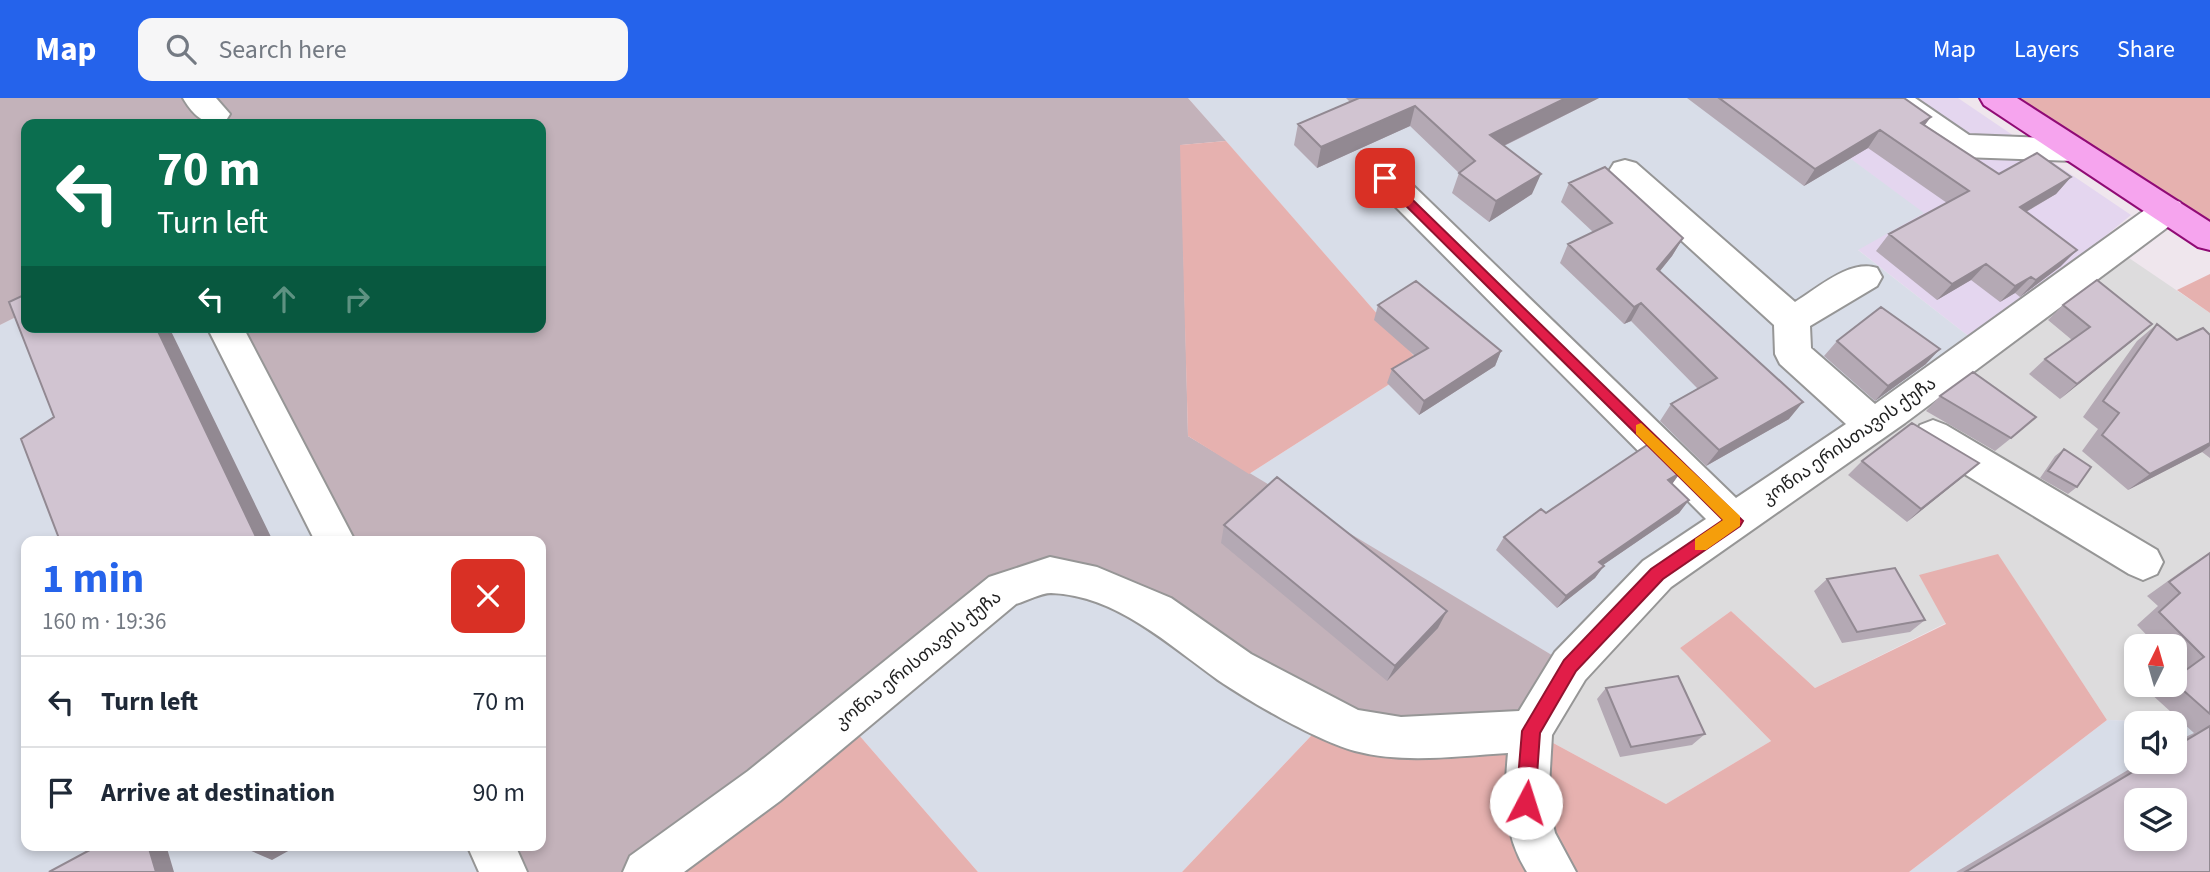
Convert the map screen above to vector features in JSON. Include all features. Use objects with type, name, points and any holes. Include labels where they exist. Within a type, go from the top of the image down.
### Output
[{"type":"main road","points":[[1995,98],[2210,238]]},
{"type":"street","points":[[1893,98],[1962,146],[2074,150]]},
{"type":"street","points":[[1625,171],[1792,320],[1793,354],[1882,418],[2143,562]]},
{"type":"street","points":[[1385,178],[1734,521]]},
{"type":"street","name":"კოწია ერისთავის ქუჩა","points":[[1553,872],[1534,842],[1526,803],[1531,731],[1570,666],[1657,574],[1882,418],[2168,210]]},
{"type":"street","points":[[1792,320],[1865,277]]},
{"type":"street","points":[[228,333],[332,536]]},
{"type":"street","name":"კოწია ერისთავის ქუჩა","points":[[646,872],[764,786],[1003,590],[1050,575],[1097,585],[1157,611],[1236,668],[1299,704],[1354,730],[1401,738],[1531,731]]},
{"type":"street","points":[[493,851],[504,872]]},
{"type":"shaded area","points":[[0,98],[1188,98],[1226,141],[1181,145],[1188,436],[1570,666],[1531,731],[1401,738],[1050,575],[646,872],[504,872],[493,851],[546,851],[546,536],[332,536],[228,333],[546,333],[546,119],[21,119],[21,314],[0,325]]},
{"type":"shaded area","points":[[1188,98],[1769,98],[1924,213],[1858,250],[1976,342],[1570,666],[1249,474],[1421,364]]},
{"type":"shaded area","points":[[1769,98],[1958,98],[2131,215],[1976,342],[1857,249],[1923,213]]},
{"type":"shaded area","points":[[2015,98],[2210,98],[2210,226]]},
{"type":"shaded area","points":[[1226,141],[1421,364],[1249,474],[1188,436],[1180,145]]},
{"type":"shaded area","points":[[2129,258],[2210,313],[2210,723],[2187,722],[2187,711],[2124,711],[2124,720],[2107,720],[1998,555],[1920,576],[1946,623],[1815,688],[1731,611],[1680,648],[1771,741],[1666,804],[1531,731],[1570,666],[1892,412]]},
{"type":"shaded area","points":[[2210,274],[2210,313],[2177,290]]},
{"type":"shaded area","points":[[21,314],[21,333],[228,333],[332,536],[21,536],[21,851],[493,851],[504,872],[0,872],[0,325]]},
{"type":"shaded area","points":[[1998,554],[2107,720],[1909,872],[1182,872],[1328,718],[1531,731],[1666,804],[1771,741],[1680,648],[1731,611],[1815,688],[1946,624],[1919,575]]},
{"type":"shaded area","points":[[1050,575],[1328,718],[1182,872],[978,872],[845,719]]},
{"type":"shaded area","points":[[845,719],[978,872],[646,872]]},
{"type":"shaded area","points":[[2107,720],[2124,720],[2124,774],[2187,774],[2187,722],[2210,723],[2210,872],[1909,872]]},
{"type":"building","points":[[1359,98],[1566,98],[1490,135],[1541,174],[1496,201],[1459,173],[1475,161],[1415,106],[1321,147],[1298,124]]},
{"type":"building","points":[[1719,98],[1904,98],[1931,117],[1921,123],[1999,174],[2037,153],[2071,177],[2020,207],[2077,250],[2036,280],[2031,277],[2015,286],[1986,264],[1952,284],[1889,234],[1969,191],[1880,130],[1815,169]]},
{"type":"building","points":[[1605,167],[1683,238],[1657,269],[1803,402],[1719,450],[1671,404],[1717,378],[1641,303],[1634,307],[1568,244],[1612,223],[1569,183]]},
{"type":"building","points":[[2097,280],[2152,324],[2077,384],[2045,359],[2090,327],[2063,305]]},
{"type":"building","points":[[1416,281],[1501,351],[1424,401],[1392,369],[1428,348],[1378,305]]},
{"type":"building","points":[[21,296],[21,333],[9,302]]},
{"type":"building","points":[[1881,307],[1940,349],[1888,386],[1837,341]]},
{"type":"building","points":[[2157,324],[2177,340],[2203,328],[2210,335],[2210,443],[2150,474],[2102,435],[2119,413],[2103,401]]},
{"type":"building","points":[[21,333],[159,333],[256,536],[58,536],[21,439],[54,417]]},
{"type":"building","points":[[1973,372],[2036,417],[2011,438],[1940,396]]},
{"type":"building","points":[[1912,423],[1979,463],[1921,509],[1862,461]]},
{"type":"building","points":[[1650,443],[1680,473],[1668,480],[1689,500],[1599,562],[1604,566],[1566,596],[1504,537],[1541,509],[1546,513]]},
{"type":"building","points":[[2064,449],[2091,467],[2077,487],[2048,471]]},
{"type":"building","points":[[1277,477],[1447,611],[1395,666],[1224,525]]},
{"type":"building","points":[[2210,553],[2210,714],[2188,695],[2188,669],[2204,657],[2188,641],[2188,634],[2181,634],[2159,612],[2180,593],[2169,582]]},
{"type":"building","points":[[1895,568],[1925,620],[1857,632],[1827,579]]},
{"type":"building","points":[[1678,676],[1705,734],[1631,747],[1606,688]]},
{"type":"building","points":[[2210,726],[2210,872],[1965,872],[2129,774],[2187,774],[2187,740]]},
{"type":"building","points":[[88,851],[150,851],[156,872],[49,872]]},
{"type":"slow traffic","points":[[1641,429],[1734,521],[1701,544]]},
{"type":"route","points":[[1385,178],[1734,521],[1657,574],[1570,666],[1531,731],[1526,803]]}]
